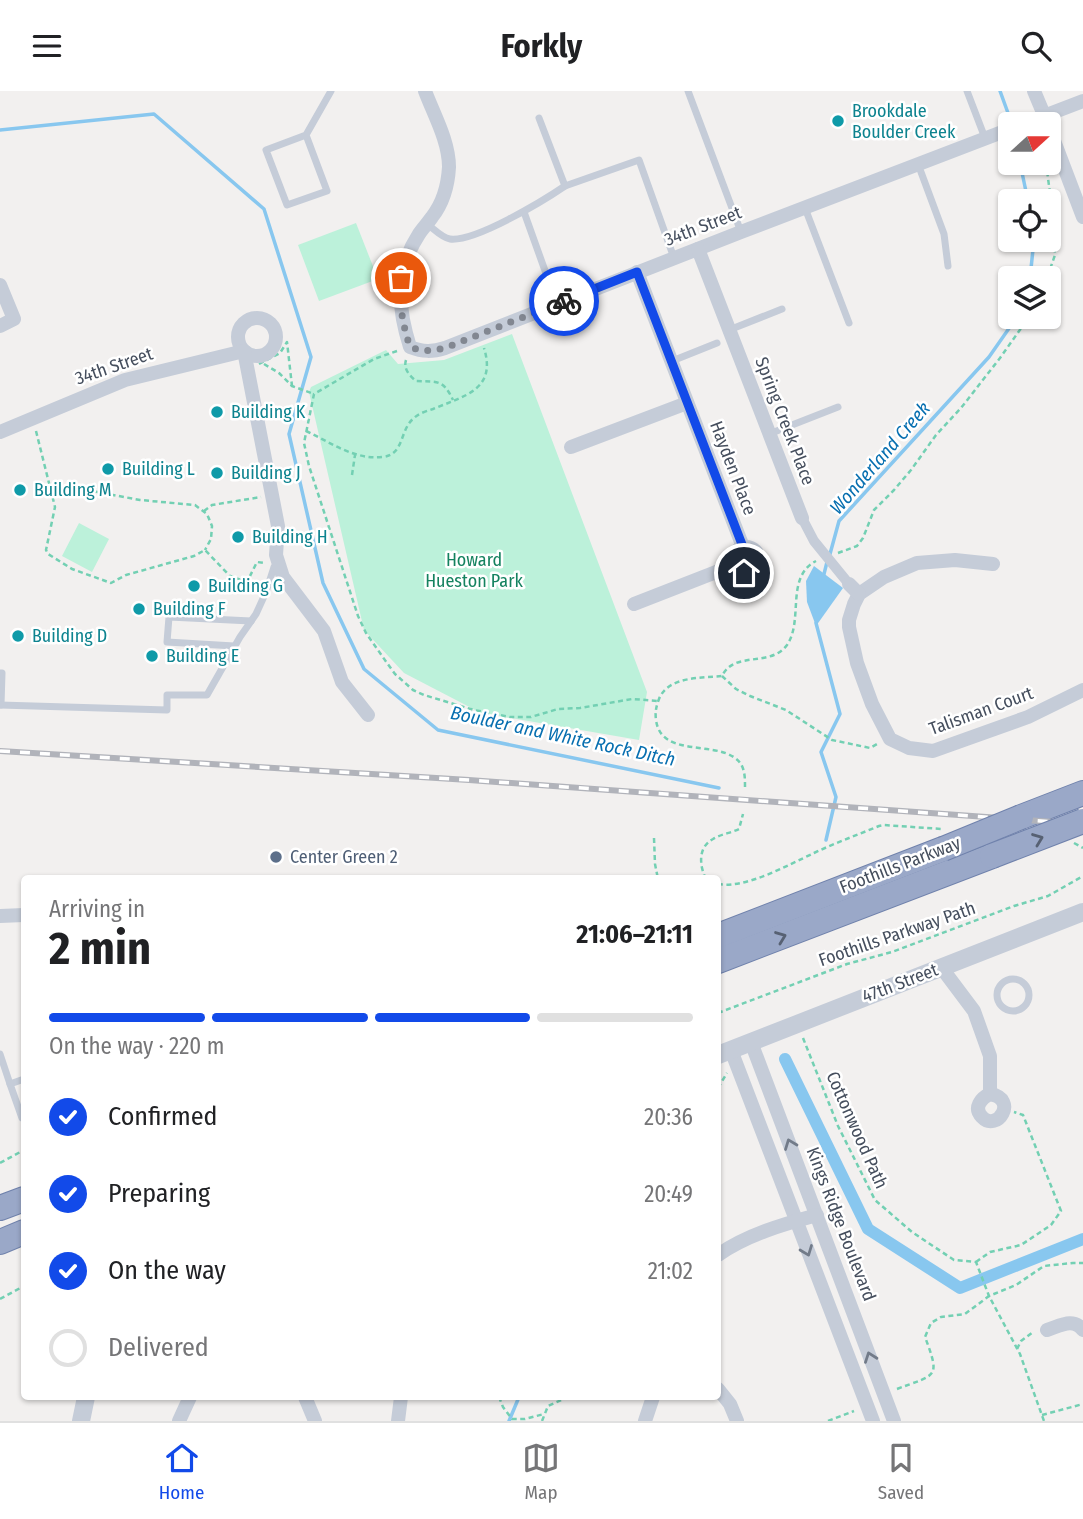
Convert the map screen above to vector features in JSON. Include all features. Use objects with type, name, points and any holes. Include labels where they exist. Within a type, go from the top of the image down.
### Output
[{"type":"highway","name":"Foothills Parkway","points":[[721,935],[944,839],[1083,793]]},
{"type":"highway","name":"Foothills Parkway","points":[[721,960],[992,856],[1077,831]]},
{"type":"highway","points":[[0,1208],[21,1200]]},
{"type":"highway","points":[[0,1242],[21,1234]]},
{"type":"street","points":[[410,347],[399,300],[401,278],[409,251],[441,202],[449,166],[447,147],[425,91]]},
{"type":"street","points":[[1034,91],[1043,112]]},
{"type":"street","points":[[1061,114],[1083,101]]},
{"type":"street","name":"34th Street","points":[[410,347],[431,352],[445,348],[998,133]]},
{"type":"street","points":[[1061,159],[1083,217]]},
{"type":"street","name":"Spring Creek Place","points":[[698,249],[802,518],[814,541],[854,589]]},
{"type":"street","name":"Hayden Place","points":[[634,604],[734,565],[744,573],[753,571],[759,560],[757,552],[743,547],[637,272]]},
{"type":"street","points":[[0,285],[14,319],[0,325]]},
{"type":"street","points":[[244,351],[278,526],[276,566],[324,631],[341,682],[368,715]]},
{"type":"street","name":"34th Street","points":[[0,432],[125,380],[244,351]]},
{"type":"street","points":[[571,447],[687,403]]},
{"type":"street","points":[[734,565],[735,553],[743,547]]},
{"type":"street","points":[[890,739],[872,704],[857,663],[849,627],[854,589],[917,563],[955,560],[993,565]]},
{"type":"street","name":"Talisman Court","points":[[890,739],[909,748],[933,751],[1028,717],[1083,690]]},
{"type":"street","name":"47th Street","points":[[724,1052],[1083,912]]},
{"type":"street","points":[[0,916],[21,915]]},
{"type":"street","points":[[941,967],[974,1011],[990,1056],[990,1094]]},
{"type":"street","name":"Kings Ridge Boulevard","points":[[751,1042],[894,1421]]},
{"type":"street","points":[[724,1052],[796,1220],[873,1421]]},
{"type":"street","points":[[990,1094],[999,1096],[1004,1103],[1002,1116],[995,1121],[986,1120],[978,1110],[979,1101],[990,1094]]},
{"type":"street","points":[[721,1253],[734,1244],[796,1220],[817,1215]]},
{"type":"street","points":[[1047,1330],[1073,1322],[1079,1324],[1083,1330]]},
{"type":"street","points":[[721,1393],[730,1404],[737,1421]]},
{"type":"street","points":[[81,1421],[85,1400]]},
{"type":"street","points":[[179,1421],[189,1400]]},
{"type":"street","points":[[306,1400],[315,1421]]},
{"type":"street","points":[[398,1421],[401,1400]]},
{"type":"street","points":[[645,1421],[652,1400]]},
{"type":"lane","points":[[306,135],[327,191],[287,205],[266,150],[306,135],[331,91]]},
{"type":"lane","points":[[688,91],[741,232]]},
{"type":"lane","points":[[967,91],[985,138]]},
{"type":"lane","points":[[539,118],[565,186]]},
{"type":"lane","points":[[427,224],[448,239],[464,239],[524,212],[565,186],[639,160],[674,258]]},
{"type":"lane","points":[[918,164],[944,235],[948,266]]},
{"type":"lane","points":[[805,208],[849,323]]},
{"type":"lane","points":[[524,212],[548,279]]},
{"type":"lane","points":[[729,330],[782,309]]},
{"type":"lane","points":[[671,361],[717,343]]},
{"type":"lane","points":[[769,434],[838,407]]},
{"type":"lane","points":[[0,673],[1,705],[167,710],[167,695],[207,695],[251,621],[276,566]]},
{"type":"lane","points":[[234,646],[167,642],[169,617],[251,621]]},
{"type":"lane","points":[[1014,980],[1023,983],[1028,997],[1024,1006],[1010,1011],[999,1003],[997,993],[1001,985],[1014,980]]},
{"type":"lane","points":[[0,1054],[21,1115]]},
{"type":"lane","points":[[10,1084],[21,1080]]},
{"type":"path","points":[[1048,175],[1055,255],[1051,266]]},
{"type":"path","points":[[857,546],[874,510],[911,470],[1021,329]]},
{"type":"path","points":[[306,431],[355,455],[383,457],[394,453],[406,427],[414,417],[474,391],[485,378],[487,357],[480,335]]},
{"type":"path","points":[[244,351],[250,363],[255,365],[280,353],[287,342],[292,386]]},
{"type":"path","points":[[410,347],[374,359],[314,394],[304,443],[358,616],[366,633],[387,663],[413,690],[424,695],[474,710],[510,717],[531,717],[558,709],[632,699],[658,701]]},
{"type":"path","points":[[410,347],[405,365],[408,373],[416,381],[440,382],[453,400]]},
{"type":"path","points":[[263,363],[279,373],[292,386],[314,394]]},
{"type":"path","points":[[37,431],[55,507],[48,554],[72,569],[111,583],[126,575],[194,556],[205,551],[211,538],[210,521],[204,511],[195,505],[140,500],[76,488],[52,492]]},
{"type":"path","points":[[352,475],[355,455]]},
{"type":"path","points":[[204,511],[212,505],[271,494]]},
{"type":"path","points":[[205,551],[230,576],[246,582],[257,562],[276,566]]},
{"type":"path","points":[[722,676],[726,668],[734,664],[743,660],[765,659],[785,647],[792,634],[801,575]]},
{"type":"path","points":[[745,787],[744,772],[735,758],[722,751],[680,745],[662,735],[657,726],[655,711],[660,695],[675,683],[722,676],[736,689],[786,710],[832,740],[870,748],[890,739]]},
{"type":"path","points":[[704,875],[700,858],[702,850],[711,839],[739,829],[743,814]]},
{"type":"path","points":[[721,884],[739,884],[798,862],[815,852],[879,826],[944,839]]},
{"type":"path","points":[[1077,831],[1083,848]]},
{"type":"path","points":[[654,838],[657,875]]},
{"type":"path","name":"Foothills Parkway Path","points":[[721,1012],[835,968],[892,952],[1048,896],[1083,876]]},
{"type":"path","name":"Cottonwood Path","points":[[802,1035],[838,1126],[875,1200],[912,1232],[954,1260],[976,1262]]},
{"type":"path","points":[[721,1083],[727,1072]]},
{"type":"path","points":[[1004,1108],[1023,1115],[1061,1211],[1051,1226],[1021,1245],[990,1252],[976,1262],[989,1296],[1017,1349],[1044,1421]]},
{"type":"path","points":[[0,1163],[21,1152]]},
{"type":"path","points":[[885,1398],[894,1390],[929,1376],[934,1371],[935,1363],[925,1337],[931,1323],[941,1317],[965,1314],[989,1296],[1016,1285],[1044,1266],[1083,1263]]},
{"type":"path","points":[[0,1300],[21,1288]]},
{"type":"path","points":[[1017,1349],[1021,1342],[1035,1331],[1047,1330]]},
{"type":"path","points":[[500,1400],[512,1419],[544,1414]]},
{"type":"path","points":[[542,1421],[548,1406],[561,1400]]},
{"type":"path","points":[[1042,1415],[1083,1404]]},
{"type":"path","points":[[828,1421],[867,1406]]},
{"type":"green space","points":[[356,223],[378,279],[319,301],[298,245]]},
{"type":"green space","name":"Howard Hueston Park","points":[[512,334],[647,692],[639,740],[481,713],[404,673],[364,630],[309,392],[311,387],[386,350],[398,364],[444,360]]},
{"type":"green space","points":[[79,523],[109,539],[92,572],[62,556]]},
{"type":"water","points":[[814,566],[843,588],[816,626],[807,602],[806,581]]},
{"type":"waterway","name":"Wonderland Creek","points":[[1000,91],[1008,112]]},
{"type":"waterway","name":"Boulder and White Rock Ditch","points":[[0,130],[154,114],[264,209],[311,357],[289,434],[323,583],[364,669],[438,730],[719,788]]},
{"type":"waterway","name":"Wonderland Creek","points":[[1023,175],[1025,189]]},
{"type":"waterway","name":"Wonderland Creek","points":[[1031,266],[1033,252]]},
{"type":"waterway","name":"Wonderland Creek","points":[[830,554],[839,521],[989,357],[1009,329]]},
{"type":"waterway","name":"Wonderland Creek","points":[[823,578],[827,562]]},
{"type":"waterway","name":"Wonderland Creek","points":[[816,623],[840,714],[821,752],[836,797],[826,840]]},
{"type":"waterway","name":"Boulder and White Rock Ditch","points":[[785,1059],[868,1229],[960,1288],[1083,1239]]},
{"type":"waterway","name":"Wonderland Creek","points":[[509,1421],[518,1400]]},
{"type":"railway","points":[[0,751],[469,780],[1083,824]]},
{"type":"way so far","points":[[401,278],[399,300],[403,324],[410,347],[419,351],[431,352],[445,348],[564,301]]},
{"type":"place","name":"Brookdale Boulder Creek","points":[[838,121]]},
{"type":"place","name":"Building K","points":[[217,412]]},
{"type":"place","name":"Building L","points":[[108,469]]},
{"type":"place","name":"Building J","points":[[217,473]]},
{"type":"place","name":"Building M","points":[[20,490]]},
{"type":"place","name":"Building H","points":[[238,537]]},
{"type":"place","name":"Building G","points":[[194,586]]},
{"type":"place","name":"Building F","points":[[139,609]]},
{"type":"place","name":"Building D","points":[[18,636]]},
{"type":"place","name":"Building E","points":[[152,656]]},
{"type":"place","name":"Center Green 2","points":[[276,857]]},
{"type":"route","points":[[564,301],[637,272],[743,547],[735,553],[733,561],[737,569],[744,573]]}]
